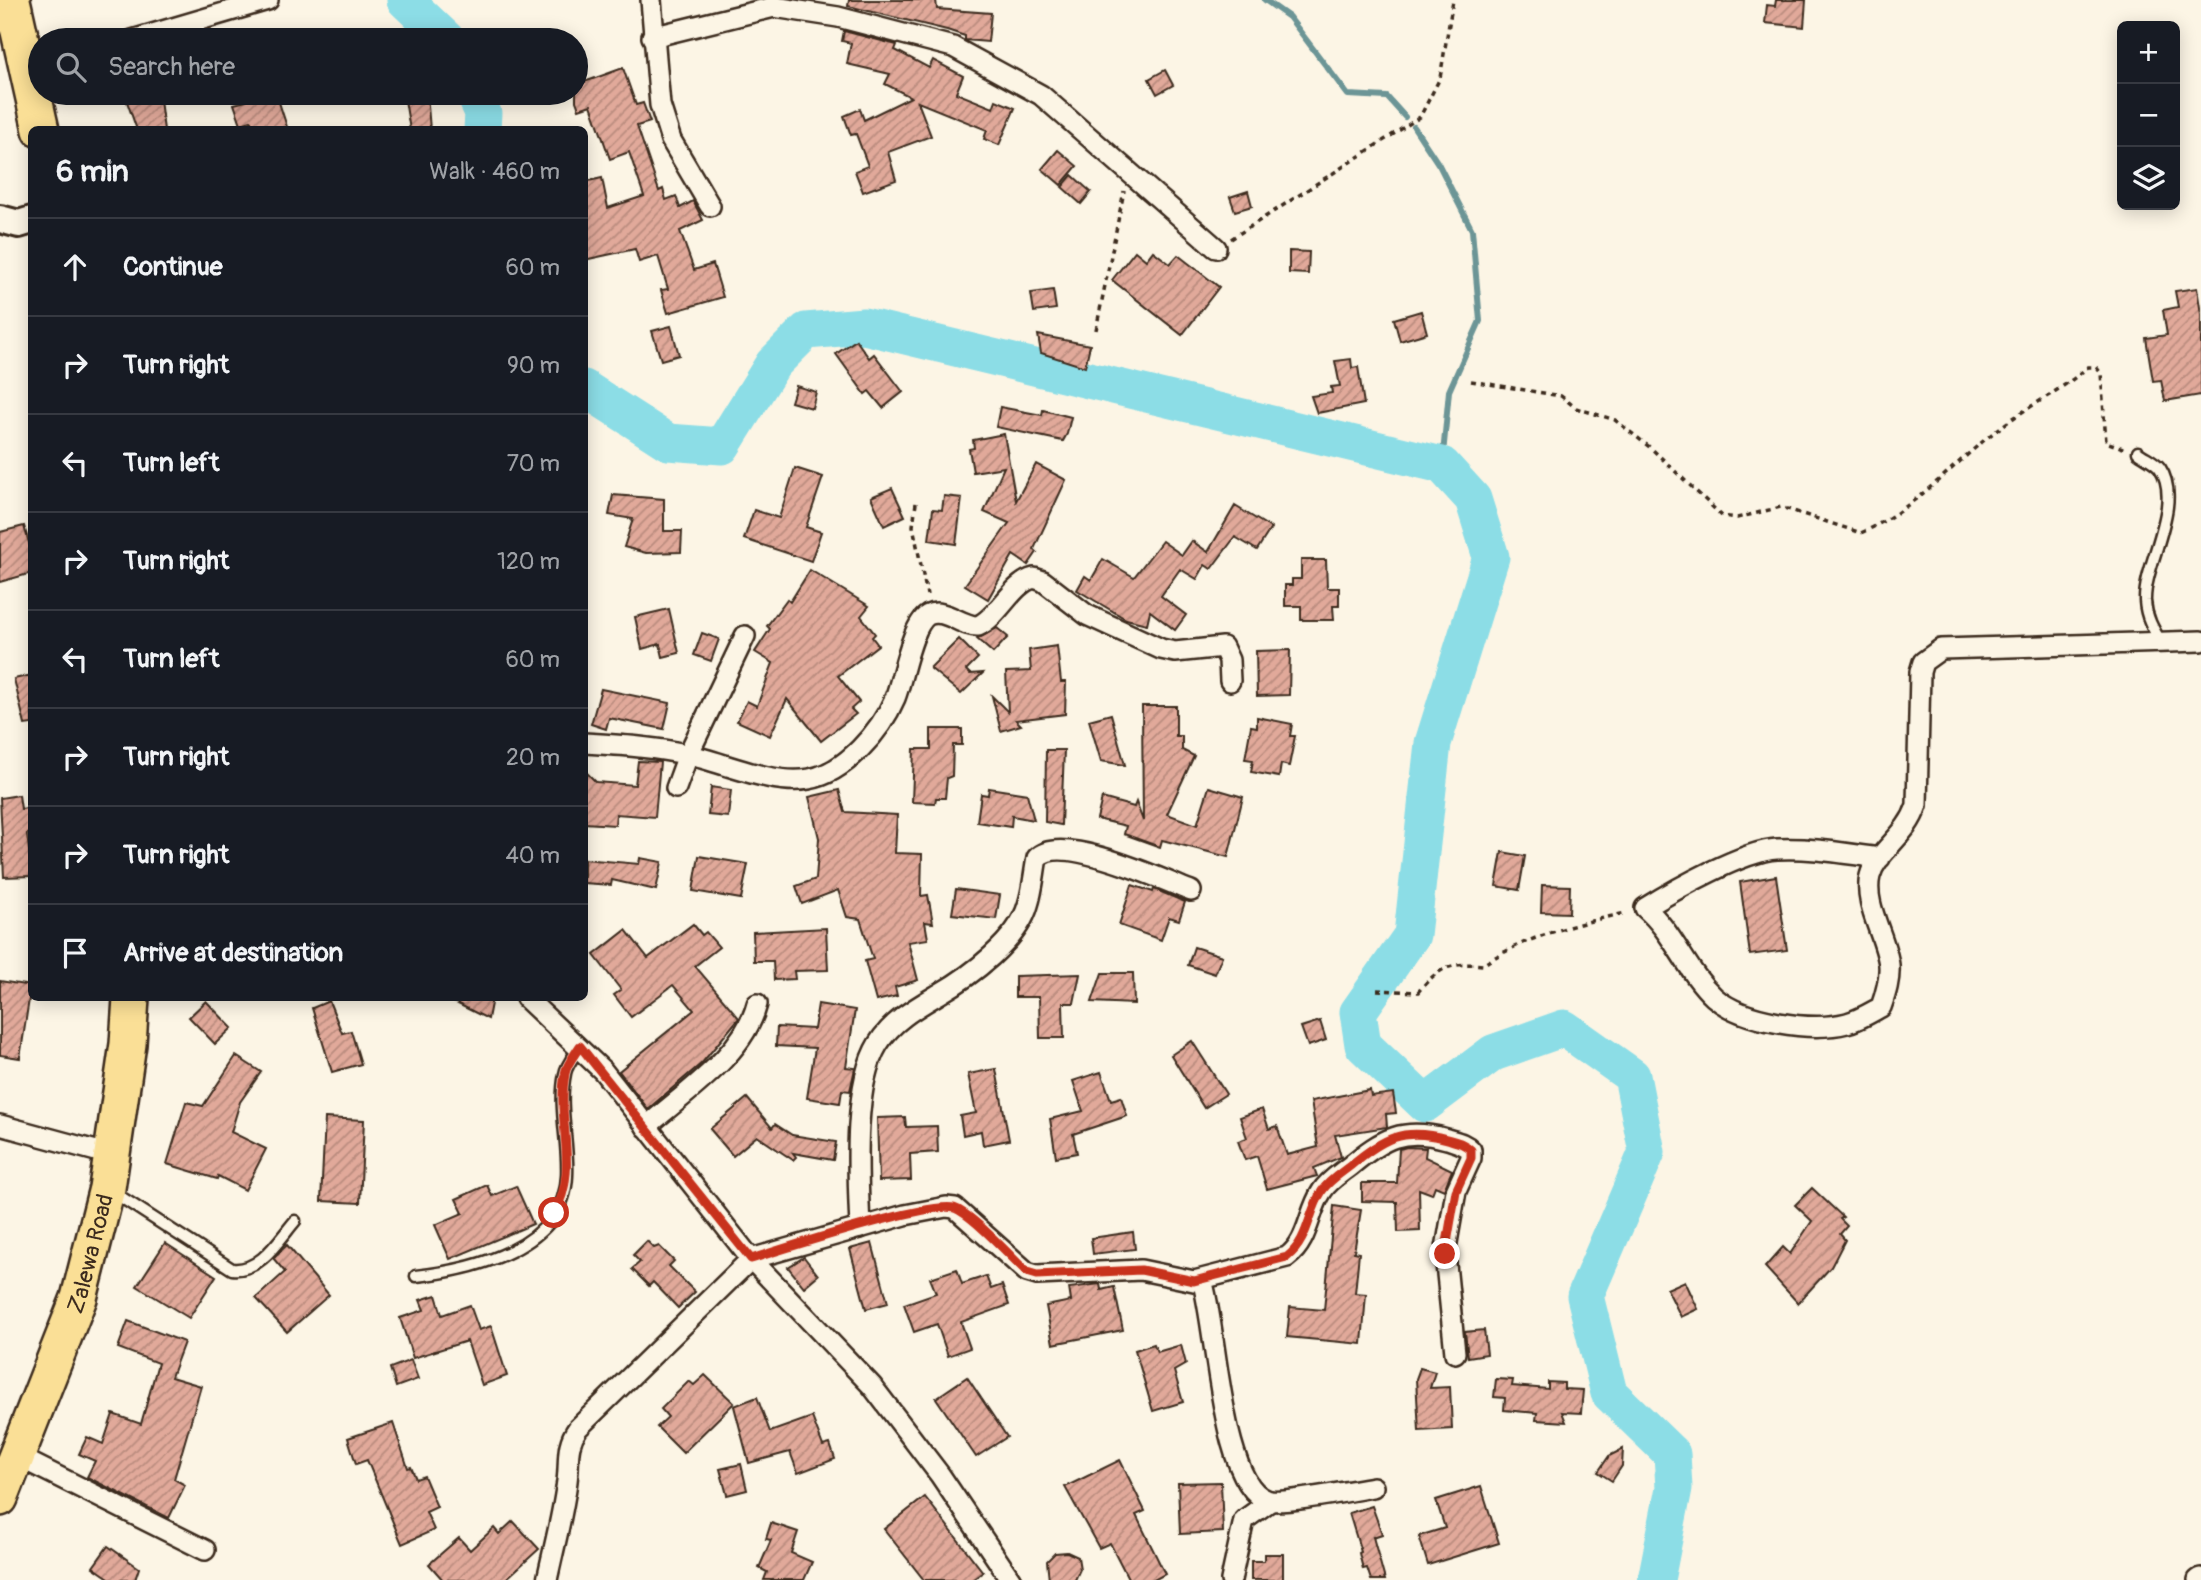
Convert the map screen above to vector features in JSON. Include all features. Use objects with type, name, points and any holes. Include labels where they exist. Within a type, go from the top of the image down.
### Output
[{"type":"highway","points":[[12,0],[28,50]]},
{"type":"highway","points":[[38,105],[41,126]]},
{"type":"highway","name":"Zalewa Road","points":[[0,1498],[79,1298],[109,1171],[128,1044],[131,1001]]},
{"type":"street","points":[[173,28],[268,0]]},
{"type":"street","points":[[651,0],[652,37],[660,105],[671,140],[710,206]]},
{"type":"street","points":[[652,37],[774,7],[838,17],[953,47],[1041,95],[1216,248]]},
{"type":"street","points":[[0,219],[19,224],[28,221]]},
{"type":"street","points":[[588,743],[635,746],[688,755],[786,781],[810,779],[838,768],[868,738],[890,709],[923,620],[937,612],[978,626],[998,612],[1022,585],[1034,579],[1043,581],[1087,615],[1161,649],[1175,652],[1223,648],[1229,660],[1230,681]]},
{"type":"street","points":[[676,788],[688,755],[745,636]]},
{"type":"street","points":[[1880,858],[1777,849],[1751,855],[1678,888],[1646,908],[1660,921],[1715,998],[1740,1013],[1766,1022],[1846,1023],[1881,1007],[1889,985],[1889,965],[1869,890],[1871,875],[1880,858],[1911,823],[1917,805],[1920,672],[1923,662],[1941,649],[2201,641]]},
{"type":"street","points":[[860,1228],[857,1157],[861,1109],[877,1046],[892,1026],[965,979],[1014,930],[1028,905],[1037,858],[1041,853],[1056,850],[1121,862],[1191,891]]},
{"type":"street","points":[[529,1001],[580,1046],[751,1259],[872,1387],[940,1475],[1008,1579]]},
{"type":"street","points":[[646,1127],[738,1046],[752,1024],[757,1004]]},
{"type":"street","points":[[0,1125],[109,1171]]},
{"type":"street","points":[[547,1580],[568,1479],[570,1439],[751,1259],[905,1215],[946,1207],[955,1208],[1027,1272],[1037,1275],[1141,1270],[1181,1281],[1202,1280],[1275,1262],[1296,1250],[1321,1191],[1376,1143],[1407,1133],[1430,1134],[1465,1144],[1471,1150],[1471,1158],[1456,1191],[1445,1254],[1455,1353]]},
{"type":"street","points":[[1202,1280],[1210,1302],[1226,1416],[1240,1472],[1252,1492],[1269,1502]]},
{"type":"street","points":[[17,1457],[205,1550]]},
{"type":"street","points":[[1231,1580],[1244,1520],[1269,1502],[1373,1488]]},
{"type":"lane","points":[[2138,452],[2159,466],[2167,485],[2165,515],[2145,600],[2149,622],[2161,642]]},
{"type":"lane","points":[[416,1276],[457,1272],[496,1260],[535,1235],[554,1213],[563,1199],[567,1177],[565,1072],[580,1046]]},
{"type":"lane","points":[[109,1171],[232,1269],[246,1271],[257,1264],[295,1221]]},
{"type":"path","points":[[1216,248],[1420,117],[1440,78],[1453,0]]},
{"type":"path","points":[[1096,330],[1128,172]]},
{"type":"path","points":[[1471,381],[1561,396],[1576,408],[1615,420],[1652,449],[1722,516],[1737,518],[1781,507],[1861,533],[1889,520],[1934,486],[2012,418],[2062,390],[2088,367],[2096,367],[2101,373],[2106,442],[2138,452]]},
{"type":"path","points":[[916,503],[913,526],[931,614]]},
{"type":"path","points":[[1377,990],[1418,992],[1430,978],[1456,963],[1483,965],[1499,954],[1584,922],[1646,908]]},
{"type":"building","points":[[849,0],[936,0],[937,9],[991,13],[988,42],[965,40],[965,36],[947,30],[848,6]]},
{"type":"building","points":[[1776,0],[1806,0],[1804,27],[1765,23],[1767,5],[1775,6]]},
{"type":"building","points":[[844,31],[897,45],[895,50],[929,68],[933,60],[963,76],[956,93],[993,108],[996,100],[1015,108],[999,145],[984,139],[987,130],[918,102],[931,136],[888,152],[896,180],[863,192],[855,171],[868,166],[856,134],[851,135],[844,116],[860,109],[864,120],[911,97],[885,84],[890,74],[847,64],[851,43],[842,41]]},
{"type":"building","points":[[623,68],[636,105],[643,103],[650,122],[637,126],[659,191],[663,189],[666,200],[676,196],[680,208],[693,201],[703,220],[680,231],[694,270],[713,264],[723,297],[668,313],[661,290],[668,289],[658,256],[639,262],[635,249],[588,259],[588,181],[602,178],[608,208],[644,196],[629,152],[610,159],[591,105],[579,109],[578,105],[588,105],[588,81]]},
{"type":"building","points":[[1165,70],[1173,85],[1157,94],[1149,79]]},
{"type":"building","points":[[128,105],[161,105],[163,126],[136,126]]},
{"type":"building","points":[[234,105],[280,105],[287,126],[253,126],[251,121],[241,124]]},
{"type":"building","points":[[406,105],[428,105],[430,126],[409,126]]},
{"type":"building","points":[[1058,150],[1077,166],[1061,185],[1042,169]]},
{"type":"building","points":[[1072,175],[1091,192],[1081,204],[1062,187]]},
{"type":"building","points":[[1248,191],[1252,206],[1235,211],[1230,197]]},
{"type":"building","points":[[1135,251],[1146,260],[1153,251],[1170,264],[1178,255],[1219,287],[1182,335],[1112,280]]},
{"type":"building","points":[[1289,251],[1309,252],[1308,274],[1289,273]]},
{"type":"building","points":[[2197,288],[2201,314],[2201,395],[2165,401],[2161,380],[2153,381],[2146,338],[2167,335],[2163,310],[2178,307],[2175,291]]},
{"type":"building","points":[[1053,290],[1056,309],[1034,312],[1031,293]]},
{"type":"building","points":[[1421,311],[1427,333],[1400,341],[1394,319]]},
{"type":"building","points":[[671,326],[679,355],[661,360],[652,331]]},
{"type":"building","points":[[1038,335],[1090,345],[1085,367],[1041,353]]},
{"type":"building","points":[[856,340],[869,358],[874,354],[903,392],[883,408],[869,391],[865,394],[836,354]]},
{"type":"building","points":[[1351,359],[1352,368],[1358,367],[1364,404],[1317,413],[1311,396],[1332,393],[1331,387],[1340,386],[1335,361]]},
{"type":"building","points":[[796,386],[816,392],[812,408],[791,402]]},
{"type":"building","points":[[1000,407],[1042,415],[1043,410],[1071,417],[1067,434],[1063,441],[996,427]]},
{"type":"building","points":[[1004,434],[1016,501],[1036,464],[1066,480],[1034,549],[1037,552],[1028,565],[1013,555],[988,599],[965,585],[1009,523],[984,512],[1004,467],[973,472],[969,449],[974,448],[973,440]]},
{"type":"building","points":[[795,468],[823,477],[806,527],[821,532],[811,561],[744,539],[754,510],[779,518]]},
{"type":"building","points":[[892,488],[905,516],[884,526],[871,497]]},
{"type":"building","points":[[613,495],[664,499],[664,531],[682,531],[681,552],[646,553],[624,547],[633,519],[609,515]]},
{"type":"building","points":[[944,496],[962,498],[956,544],[929,540],[933,509],[942,510]]},
{"type":"building","points":[[1235,506],[1271,528],[1257,550],[1235,537],[1211,569],[1205,565],[1197,579],[1180,569],[1161,596],[1186,615],[1175,630],[1150,611],[1147,624],[1126,619],[1077,590],[1085,576],[1091,580],[1103,559],[1134,577],[1162,541],[1182,555],[1192,541],[1208,552]]},
{"type":"building","points":[[24,526],[28,540],[28,574],[0,582],[0,532]]},
{"type":"building","points":[[1301,560],[1326,560],[1327,588],[1339,588],[1339,606],[1333,606],[1334,620],[1301,620],[1301,606],[1285,606],[1285,585],[1292,585],[1292,579],[1301,579]]},
{"type":"building","points":[[810,570],[869,606],[861,616],[875,634],[872,637],[878,645],[838,676],[859,702],[851,709],[856,714],[821,741],[787,699],[770,736],[737,721],[747,701],[757,706],[773,663],[755,652],[770,629],[767,626],[787,599],[790,602]]},
{"type":"building","points":[[669,609],[679,653],[663,657],[660,644],[642,649],[635,617]]},
{"type":"building","points":[[997,628],[1008,637],[993,653],[977,639]]},
{"type":"building","points":[[702,633],[719,639],[711,661],[694,655]]},
{"type":"building","points":[[959,639],[978,658],[966,670],[970,674],[983,673],[961,694],[930,668]]},
{"type":"building","points":[[1057,646],[1061,682],[1066,682],[1065,714],[1016,720],[1021,725],[1001,731],[992,696],[1008,712],[1006,672],[1031,671],[1029,650]]},
{"type":"building","points":[[1290,650],[1289,695],[1257,696],[1256,651]]},
{"type":"building","points":[[28,676],[28,725],[25,725],[14,679]]},
{"type":"building","points":[[601,689],[670,703],[664,729],[609,718],[606,729],[591,724]]},
{"type":"building","points":[[1142,706],[1176,706],[1176,736],[1182,736],[1182,750],[1194,756],[1167,814],[1197,825],[1209,787],[1243,797],[1228,857],[1162,840],[1160,847],[1124,834],[1126,826],[1097,819],[1102,798],[1134,807],[1136,802],[1143,821]]},
{"type":"building","points":[[1111,714],[1125,765],[1101,761],[1089,720]]},
{"type":"building","points":[[1257,717],[1292,724],[1290,736],[1295,736],[1289,766],[1281,764],[1279,777],[1251,772],[1253,760],[1245,759],[1251,726],[1257,727]]},
{"type":"building","points":[[931,729],[962,729],[962,745],[953,745],[952,776],[947,778],[945,798],[936,798],[935,803],[912,802],[914,749],[931,749]]},
{"type":"building","points":[[1046,750],[1064,750],[1061,825],[1045,822]]},
{"type":"building","points":[[638,761],[660,762],[655,817],[616,814],[615,825],[588,823],[588,774],[596,782],[635,785]]},
{"type":"building","points":[[711,787],[731,790],[728,817],[708,815]]},
{"type":"building","points":[[989,788],[1027,794],[1034,820],[1012,816],[1011,827],[977,822],[981,794],[988,795]]},
{"type":"building","points":[[839,790],[845,812],[897,815],[895,853],[922,854],[921,896],[928,895],[933,923],[925,922],[928,939],[908,942],[918,980],[895,987],[897,996],[876,1001],[865,961],[873,959],[860,919],[847,917],[838,890],[802,904],[796,886],[816,879],[819,838],[809,797]]},
{"type":"building","points":[[19,795],[21,809],[28,808],[28,876],[4,877],[0,798]]},
{"type":"building","points":[[1502,852],[1525,856],[1519,890],[1496,886]]},
{"type":"building","points":[[699,856],[748,864],[741,899],[693,891]]},
{"type":"building","points":[[640,858],[662,862],[656,890],[612,880],[611,885],[588,883],[588,859],[639,864]]},
{"type":"building","points":[[1776,876],[1787,950],[1750,955],[1740,882]]},
{"type":"building","points":[[1132,885],[1153,892],[1154,889],[1185,902],[1179,920],[1169,917],[1161,940],[1119,925]]},
{"type":"building","points":[[1542,885],[1570,886],[1569,913],[1541,912]]},
{"type":"building","points":[[956,889],[1000,895],[996,919],[952,914]]},
{"type":"building","points":[[693,924],[702,935],[706,932],[719,947],[695,966],[739,1018],[702,1063],[648,1109],[619,1071],[694,1010],[673,985],[631,1017],[614,995],[621,990],[594,955],[626,930],[648,958]]},
{"type":"building","points":[[826,928],[828,970],[794,971],[795,979],[774,980],[773,961],[754,961],[753,932]]},
{"type":"building","points":[[1194,947],[1222,956],[1215,974],[1188,965]]},
{"type":"building","points":[[1102,973],[1133,973],[1134,1004],[1092,1002]]},
{"type":"building","points":[[1080,974],[1074,1003],[1063,1003],[1064,1038],[1040,1038],[1039,997],[1015,997],[1015,976]]},
{"type":"building","points":[[0,981],[28,986],[29,1001],[20,1058],[0,1055]]},
{"type":"building","points":[[206,1001],[232,1028],[215,1044],[189,1017]]},
{"type":"building","points":[[329,1001],[342,1033],[351,1031],[361,1064],[332,1072],[312,1008]]},
{"type":"building","points":[[452,1001],[491,1001],[488,1019]]},
{"type":"building","points":[[818,1004],[855,1010],[846,1067],[855,1068],[850,1091],[842,1090],[840,1103],[807,1098],[815,1048],[776,1046],[777,1027],[814,1029]]},
{"type":"building","points":[[1320,1021],[1326,1040],[1308,1046],[1301,1027]]},
{"type":"building","points":[[1192,1041],[1226,1094],[1204,1108],[1171,1055]]},
{"type":"building","points":[[236,1056],[261,1072],[240,1102],[231,1132],[266,1149],[245,1190],[218,1176],[217,1179],[167,1164],[186,1102],[203,1106]]},
{"type":"building","points":[[996,1069],[1009,1140],[983,1145],[981,1131],[963,1135],[960,1116],[976,1113],[968,1074]]},
{"type":"building","points":[[1101,1072],[1111,1100],[1121,1097],[1127,1116],[1073,1134],[1077,1153],[1056,1157],[1050,1119],[1083,1111],[1073,1081]]},
{"type":"building","points":[[1370,1090],[1371,1096],[1393,1093],[1396,1113],[1386,1114],[1387,1127],[1335,1135],[1341,1157],[1314,1168],[1317,1176],[1267,1189],[1257,1156],[1245,1160],[1238,1141],[1247,1138],[1240,1117],[1262,1109],[1269,1129],[1277,1126],[1287,1155],[1318,1147],[1311,1101]]},
{"type":"building","points":[[747,1098],[772,1128],[775,1124],[792,1135],[836,1142],[833,1160],[793,1153],[796,1157],[793,1160],[757,1136],[733,1156],[710,1129]]},
{"type":"building","points":[[905,1117],[906,1127],[937,1126],[938,1152],[910,1154],[911,1180],[879,1181],[877,1118]]},
{"type":"building","points":[[325,1118],[364,1120],[360,1203],[321,1201]]},
{"type":"building","points":[[1426,1148],[1425,1157],[1452,1170],[1444,1190],[1435,1186],[1432,1194],[1419,1189],[1420,1231],[1398,1232],[1397,1202],[1362,1201],[1362,1183],[1397,1183],[1399,1149]]},
{"type":"building","points":[[487,1185],[492,1196],[516,1186],[533,1224],[450,1259],[435,1225],[463,1213],[456,1199]]},
{"type":"building","points":[[1812,1188],[1843,1217],[1840,1219],[1847,1226],[1840,1234],[1845,1240],[1831,1267],[1798,1303],[1765,1267],[1783,1247],[1790,1254],[1812,1221],[1795,1205]]},
{"type":"building","points":[[1334,1206],[1361,1210],[1354,1252],[1359,1253],[1355,1293],[1366,1294],[1362,1344],[1287,1337],[1290,1307],[1324,1310]]},
{"type":"building","points":[[1133,1232],[1135,1249],[1093,1254],[1091,1238]]},
{"type":"building","points":[[647,1241],[654,1248],[659,1246],[674,1261],[669,1266],[695,1292],[678,1308],[653,1282],[649,1286],[632,1269],[640,1262],[633,1255]]},
{"type":"building","points":[[165,1243],[216,1276],[189,1318],[137,1286]]},
{"type":"building","points":[[872,1243],[888,1303],[866,1309],[850,1249]]},
{"type":"building","points":[[287,1245],[329,1295],[287,1332],[256,1298],[285,1272],[273,1258]]},
{"type":"building","points":[[804,1257],[818,1275],[804,1287],[788,1267]]},
{"type":"building","points":[[957,1269],[962,1284],[986,1276],[991,1289],[1002,1285],[1009,1305],[961,1322],[970,1348],[948,1356],[937,1324],[914,1332],[904,1304],[936,1293],[930,1278]]},
{"type":"building","points":[[1685,1281],[1698,1309],[1681,1317],[1667,1289]]},
{"type":"building","points":[[1100,1284],[1101,1290],[1114,1287],[1123,1330],[1053,1344],[1046,1306],[1071,1301],[1069,1288]]},
{"type":"building","points":[[436,1295],[442,1315],[470,1305],[479,1330],[491,1326],[507,1376],[482,1385],[467,1341],[413,1358],[400,1318],[424,1310],[420,1300]]},
{"type":"building","points":[[128,1321],[184,1342],[171,1377],[201,1386],[174,1479],[185,1485],[169,1518],[87,1477],[95,1461],[79,1454],[87,1437],[103,1444],[113,1414],[141,1424],[158,1363],[118,1348]]},
{"type":"building","points":[[1484,1330],[1487,1354],[1468,1357],[1465,1332]]},
{"type":"building","points":[[1154,1344],[1157,1352],[1181,1345],[1186,1364],[1174,1371],[1183,1402],[1153,1411],[1135,1350]]},
{"type":"building","points":[[411,1360],[418,1379],[396,1387],[390,1368]]},
{"type":"building","points":[[1420,1368],[1435,1372],[1430,1388],[1450,1387],[1452,1429],[1419,1431],[1416,1379]]},
{"type":"building","points":[[705,1375],[734,1403],[683,1453],[657,1427],[668,1417],[661,1409],[689,1381],[694,1385]]},
{"type":"building","points":[[967,1377],[1007,1437],[976,1457],[936,1398]]},
{"type":"building","points":[[1496,1379],[1513,1380],[1512,1386],[1548,1389],[1548,1382],[1564,1383],[1564,1389],[1583,1390],[1581,1413],[1562,1412],[1566,1422],[1536,1420],[1537,1413],[1504,1410],[1505,1398],[1494,1397]]},
{"type":"building","points":[[757,1397],[770,1432],[812,1417],[823,1446],[830,1444],[835,1459],[798,1473],[790,1452],[749,1463],[734,1406]]},
{"type":"building","points":[[393,1423],[408,1468],[411,1467],[416,1479],[424,1476],[437,1507],[426,1512],[434,1530],[402,1544],[367,1460],[356,1464],[348,1438]]},
{"type":"building","points":[[1623,1449],[1622,1466],[1612,1481],[1598,1472],[1609,1456]]},
{"type":"building","points":[[1120,1460],[1145,1511],[1136,1515],[1165,1574],[1154,1580],[1129,1580],[1110,1543],[1099,1548],[1065,1487]]},
{"type":"building","points":[[741,1464],[747,1490],[727,1495],[720,1469]]},
{"type":"building","points":[[1221,1482],[1223,1532],[1180,1534],[1178,1483]]},
{"type":"building","points":[[1481,1486],[1499,1543],[1428,1565],[1419,1536],[1445,1528],[1436,1500]]},
{"type":"building","points":[[925,1497],[983,1572],[972,1580],[924,1580],[884,1529]]},
{"type":"building","points":[[1372,1506],[1382,1534],[1373,1537],[1385,1580],[1371,1580],[1367,1568],[1363,1569],[1359,1553],[1361,1552],[1349,1513]]},
{"type":"building","points":[[513,1521],[539,1549],[505,1580],[443,1580],[429,1564],[459,1538],[470,1550],[494,1528],[499,1534]]},
{"type":"building","points":[[771,1523],[798,1532],[791,1553],[812,1562],[804,1580],[764,1580],[767,1572],[759,1568],[771,1540],[766,1539]]},
{"type":"building","points":[[108,1546],[139,1568],[135,1580],[112,1580],[93,1567]]},
{"type":"building","points":[[1067,1552],[1078,1557],[1080,1569],[1075,1580],[1049,1580],[1047,1561],[1055,1553]]},
{"type":"building","points":[[1264,1554],[1283,1554],[1283,1580],[1251,1580],[1251,1561],[1264,1561]]},
{"type":"waterway","points":[[405,0],[434,28]]},
{"type":"waterway","points":[[1265,0],[1289,17],[1348,95],[1387,97],[1405,117]]},
{"type":"waterway","points":[[479,105],[483,113],[482,126]]},
{"type":"waterway","points":[[1414,127],[1439,165],[1472,230],[1480,321],[1449,391],[1442,465]]},
{"type":"waterway","points":[[588,391],[668,442],[722,446],[773,364],[806,331],[864,326],[1442,465],[1473,499],[1491,557],[1433,743],[1412,935],[1358,1012],[1363,1045],[1425,1104],[1493,1053],[1564,1028],[1632,1076],[1647,1152],[1585,1296],[1609,1393],[1672,1454],[1674,1488],[1656,1580]]},
{"type":"route","points":[[554,1213],[563,1199],[567,1177],[565,1072],[580,1046],[603,1071],[751,1259],[905,1215],[946,1207],[964,1213],[1027,1272],[1037,1275],[1141,1270],[1154,1271],[1181,1281],[1202,1280],[1287,1257],[1296,1250],[1307,1229],[1321,1191],[1376,1143],[1407,1133],[1430,1134],[1465,1144],[1471,1150],[1471,1158],[1456,1191],[1445,1254]]}]
